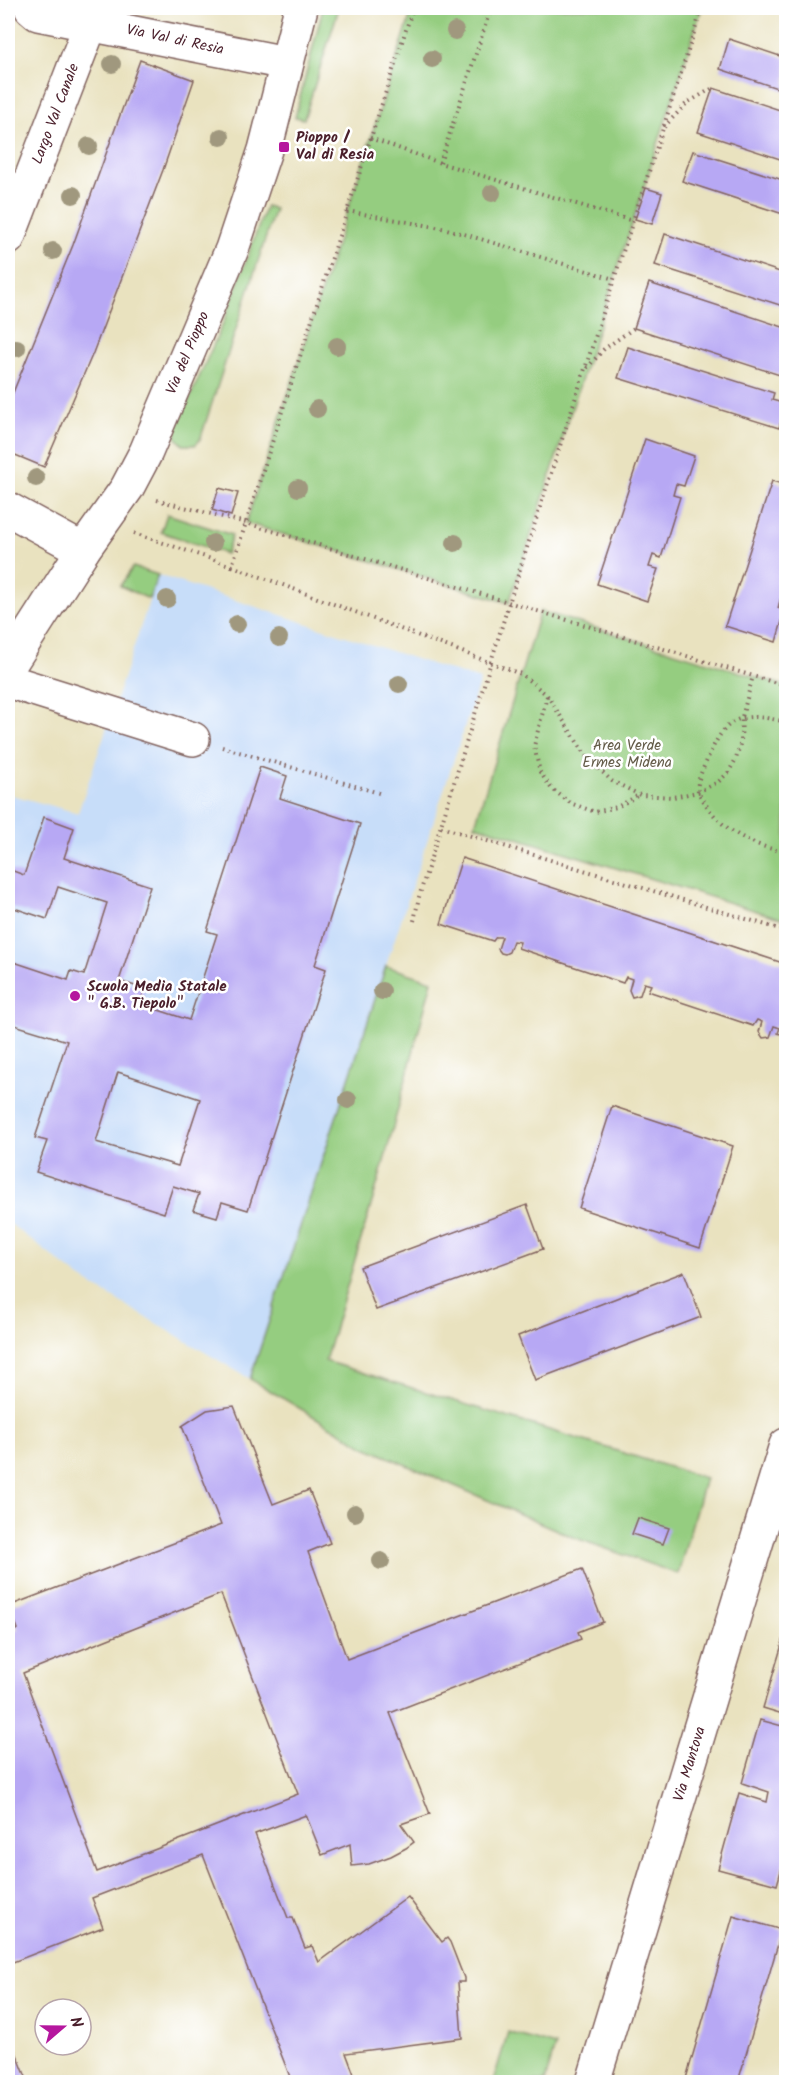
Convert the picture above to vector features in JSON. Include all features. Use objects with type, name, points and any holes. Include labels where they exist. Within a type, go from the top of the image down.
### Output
[{"type":"street","name":"Via Val di Resia","points":[[31,8],[38,14],[286,63]]},
{"type":"street","name":"Via del Pioppo","points":[[8,667],[83,550],[127,488],[146,452],[232,249],[265,150],[301,8]]},
{"type":"street","name":"Largo Val Canale","points":[[8,238],[91,23]]},
{"type":"street","points":[[8,509],[83,550]]},
{"type":"street","points":[[8,681],[193,739]]},
{"type":"street","name":"Via Mantova","points":[[593,2082],[786,1445]]},
{"type":"path","points":[[232,566],[413,8]]},
{"type":"path","points":[[440,163],[491,8]]},
{"type":"path","points":[[414,921],[490,663],[702,8]]},
{"type":"path","points":[[663,127],[687,104],[713,88]]},
{"type":"path","points":[[370,138],[440,163],[633,221]]},
{"type":"path","points":[[347,211],[447,229],[614,279]]},
{"type":"path","points":[[584,371],[604,349],[634,328]]},
{"type":"path","points":[[154,500],[246,523],[786,686]]},
{"type":"path","points":[[130,532],[232,566],[521,674],[547,695],[588,759],[612,781],[640,795],[673,797],[698,792],[718,782],[728,773],[736,759],[741,741],[742,717],[753,676]]},
{"type":"path","points":[[547,695],[534,746],[540,772],[551,788],[570,803],[596,812],[617,807],[640,795]]},
{"type":"path","points":[[786,722],[762,717],[742,717],[726,727],[718,735],[700,776],[698,792],[707,807],[720,821],[738,835],[765,848],[786,852]]},
{"type":"path","points":[[193,739],[379,793]]},
{"type":"path","points":[[441,827],[786,931]]},
{"type":"shaded area","points":[[158,575],[480,680],[250,1379],[80,1278],[8,1222],[8,794],[78,813]]},
{"type":"green space","points":[[323,8],[339,8],[304,119],[295,117]]},
{"type":"green space","points":[[413,8],[702,8],[509,603],[246,523]]},
{"type":"green space","points":[[266,206],[275,209],[200,440],[195,445],[183,445],[176,437],[176,429],[224,321]]},
{"type":"green space","points":[[167,514],[232,535],[226,554],[161,532]]},
{"type":"green space","points":[[133,567],[158,575],[149,599],[120,586]]},
{"type":"green space","name":"Area Verde Ermes Midena","points":[[540,611],[786,686],[786,920],[475,825]]},
{"type":"green space","points":[[386,966],[432,981],[383,1165],[325,1361],[705,1478],[678,1574],[573,1537],[367,1448],[250,1379]]},
{"type":"green space","points":[[508,2032],[555,2046],[545,2082],[493,2082]]},
{"type":"building","points":[[729,39],[786,58],[786,91],[720,69]]},
{"type":"building","points":[[140,60],[194,80],[163,170],[93,353],[44,467],[8,452],[8,405],[73,245]]},
{"type":"building","points":[[713,88],[786,112],[786,161],[698,132]]},
{"type":"building","points":[[693,151],[786,181],[786,215],[682,181]]},
{"type":"building","points":[[646,188],[662,193],[652,224],[635,219]]},
{"type":"building","points":[[665,234],[786,274],[786,307],[655,265]]},
{"type":"building","points":[[649,283],[786,328],[786,377],[634,328]]},
{"type":"building","points":[[628,347],[774,393],[772,400],[786,404],[779,428],[618,378]]},
{"type":"building","points":[[645,439],[694,456],[684,486],[676,484],[673,495],[680,497],[661,558],[653,555],[649,567],[658,569],[647,601],[597,584]]},
{"type":"building","points":[[772,481],[786,485],[786,599],[781,597],[778,608],[785,611],[776,642],[725,626]]},
{"type":"building","points":[[219,488],[238,493],[231,516],[212,510]]},
{"type":"building","name":"Scuola Media Statale \" G.B. Tiepolo\"","points":[[260,767],[287,776],[280,798],[360,824],[315,965],[326,969],[248,1210],[222,1202],[217,1217],[193,1210],[199,1194],[173,1186],[164,1213],[36,1172],[47,1141],[35,1138],[67,1041],[8,1023],[8,960],[68,980],[71,971],[84,975],[107,903],[58,887],[47,919],[8,906],[8,869],[24,875],[44,817],[74,828],[64,858],[150,886],[119,981],[145,989],[140,1004],[189,1020],[217,934],[207,931]],"holes":[[[118,1072],[200,1099],[178,1166],[96,1142]]]},
{"type":"building","points":[[462,858],[786,964],[786,1036],[778,1033],[780,1028],[774,1026],[770,1037],[763,1038],[759,1032],[762,1022],[757,1020],[753,1026],[648,991],[651,985],[644,983],[640,995],[632,997],[629,990],[632,979],[626,977],[623,983],[518,948],[520,942],[513,941],[509,952],[501,953],[498,949],[502,937],[496,937],[493,941],[441,924]]},
{"type":"building","points":[[612,1106],[733,1146],[700,1248],[579,1208]]},
{"type":"building","points":[[527,1205],[543,1249],[376,1310],[360,1267]]},
{"type":"building","points":[[684,1272],[701,1317],[535,1380],[518,1336]]},
{"type":"building","points":[[234,1406],[273,1504],[309,1490],[330,1543],[308,1552],[347,1659],[582,1569],[603,1622],[578,1632],[581,1639],[390,1713],[430,1814],[401,1824],[414,1842],[406,1848],[369,1864],[352,1866],[350,1844],[322,1855],[306,1815],[255,1834],[288,1918],[293,1918],[305,1948],[312,1946],[319,1962],[408,1897],[442,1942],[447,1938],[450,1942],[464,1978],[464,1982],[458,1982],[462,2038],[346,2053],[357,2082],[292,2082],[203,1855],[92,1898],[103,1927],[8,1964],[8,1633],[18,1629],[9,1606],[221,1525],[182,1426],[207,1410]],"holes":[[[221,1594],[298,1794],[97,1872],[23,1673]]]},
{"type":"building","points":[[638,1518],[669,1528],[663,1544],[632,1534]]},
{"type":"building","points":[[786,1631],[786,1715],[763,1708]]},
{"type":"building","points":[[760,1720],[786,1727],[786,1853],[777,1885],[718,1869],[739,1793],[767,1802],[769,1792],[742,1783]]},
{"type":"building","points":[[733,1916],[782,1930],[738,2082],[685,2082]]},
{"type":"building","points":[[8,2032],[28,2082],[8,2082]]},
{"type":"place","name":"Pioppo / Val di Resia","points":[[284,147]]},
{"type":"place","name":"Scuola Media Statale \" G.B. Tiepolo\"","points":[[75,996]]}]
